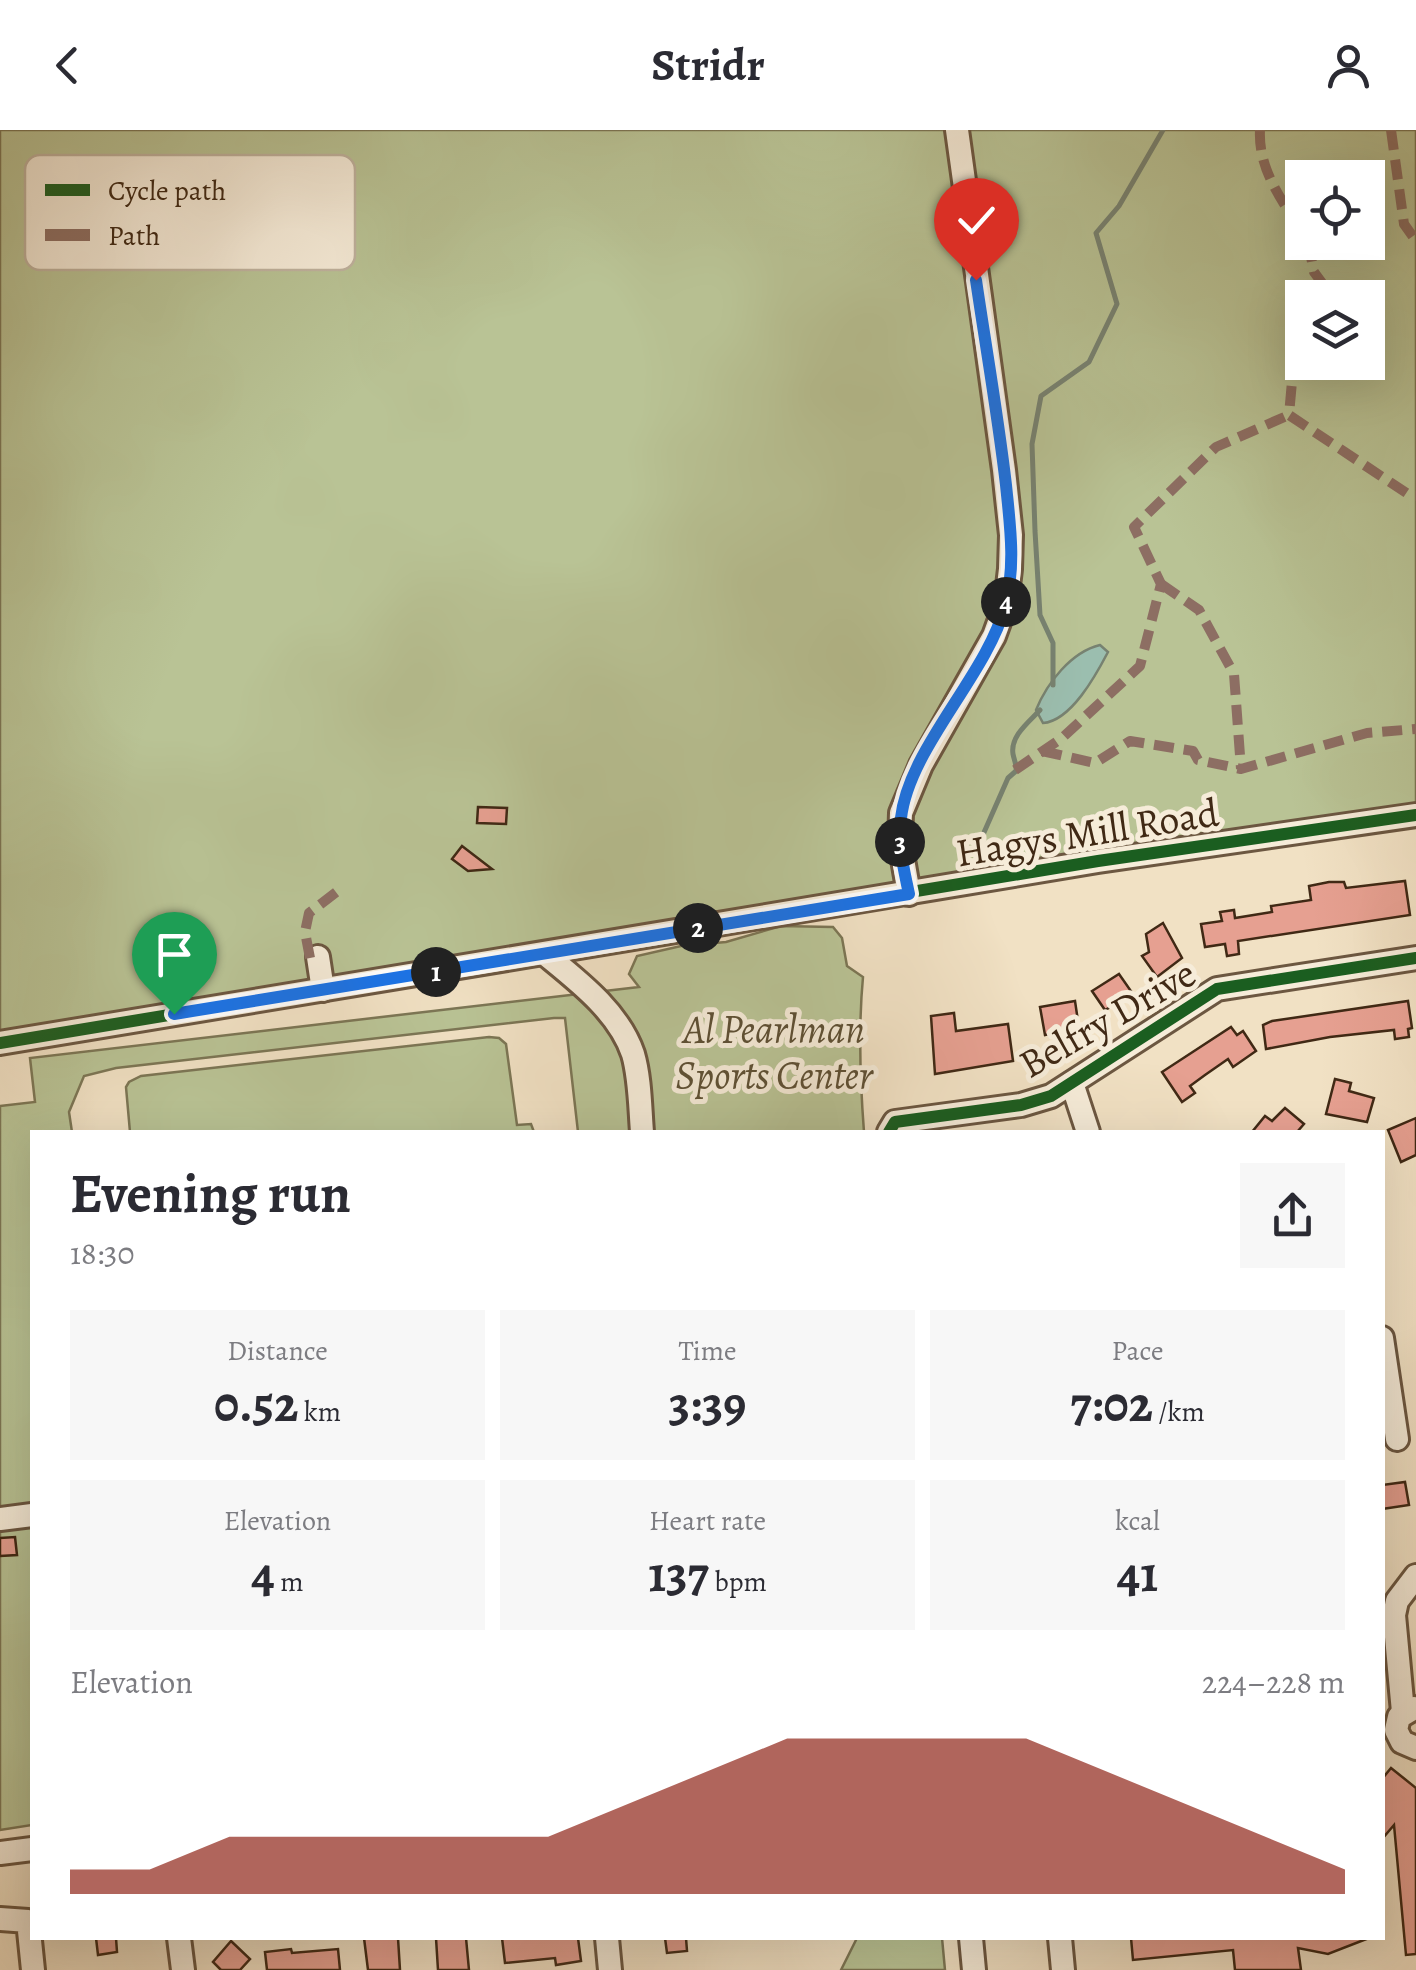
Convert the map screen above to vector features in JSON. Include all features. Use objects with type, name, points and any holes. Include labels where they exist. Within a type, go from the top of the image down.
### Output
[{"type":"street","points":[[909,894],[900,842],[901,812],[921,764],[994,636],[1006,603],[1010,569],[1011,535],[1004,470],[957,130]]},
{"type":"street","name":"Hagys Mill Road","points":[[0,1042],[1134,856],[1416,815]]},
{"type":"street","points":[[545,954],[585,988],[626,1038],[634,1056],[642,1130]]},
{"type":"street","points":[[318,957],[323,990]]},
{"type":"street","name":"Belfry Drive","points":[[890,1129],[895,1122],[1030,1103],[1072,1083],[1217,989],[1416,958]]},
{"type":"street","points":[[1072,1083],[1087,1130]]},
{"type":"street","points":[[1385,1356],[1399,1439]]},
{"type":"street","points":[[0,1519],[30,1515]]},
{"type":"street","points":[[1416,1576],[1396,1601],[1394,1615],[1399,1716],[1396,1730],[1402,1742],[1416,1748]]},
{"type":"street","points":[[0,1852],[30,1849]]},
{"type":"street","points":[[0,1919],[28,1921],[33,1970]]},
{"type":"street","points":[[179,1940],[184,1970]]},
{"type":"street","points":[[607,1940],[610,1970]]},
{"type":"street","points":[[971,1940],[974,1970]]},
{"type":"street","points":[[1060,1940],[1063,1970]]},
{"type":"green space","points":[[0,130],[1416,130],[1416,808],[0,1034]]},
{"type":"green space","name":"Al Pearlman Sports Center","points":[[781,926],[833,927],[842,938],[847,966],[863,977],[860,1055],[864,1130],[578,1130],[565,1018],[554,1018],[116,1068],[84,1076],[69,1112],[72,1130],[30,1130],[30,1825],[0,1830],[0,1106],[35,1102],[30,1058],[639,987],[629,974],[637,956],[681,946],[726,942]]},
{"type":"green space","points":[[499,1038],[506,1044],[517,1125],[531,1124],[533,1130],[130,1130],[126,1087],[141,1076]]},
{"type":"green space","points":[[856,1940],[942,1940],[945,1970],[841,1970]]},
{"type":"shaded area","points":[[1100,645],[1108,652],[1073,706],[1043,723],[1036,710],[1053,679],[1079,654]]},
{"type":"building","points":[[478,807],[507,808],[506,824],[477,823]]},
{"type":"building","points":[[462,846],[492,869],[468,871],[452,859]]},
{"type":"building","points":[[1405,881],[1410,915],[1238,941],[1239,954],[1227,956],[1225,944],[1205,947],[1201,924],[1222,921],[1220,912],[1234,910],[1235,918],[1272,912],[1271,906],[1311,900],[1309,886],[1329,882],[1344,882],[1346,888]]},
{"type":"building","points":[[1163,923],[1182,958],[1157,977],[1142,956],[1149,952],[1146,934]]},
{"type":"building","points":[[1119,974],[1133,994],[1105,1010],[1092,991]]},
{"type":"building","points":[[1075,1001],[1079,1028],[1045,1035],[1040,1007]]},
{"type":"building","points":[[1408,1001],[1412,1028],[1408,1029],[1409,1037],[1395,1039],[1394,1030],[1266,1049],[1263,1025],[1272,1021]]},
{"type":"building","points":[[954,1013],[956,1031],[1008,1024],[1013,1061],[935,1074],[931,1016]]},
{"type":"building","points":[[1231,1027],[1237,1035],[1243,1031],[1256,1051],[1233,1067],[1228,1059],[1190,1086],[1195,1093],[1182,1102],[1162,1072]]},
{"type":"building","points":[[1335,1079],[1351,1083],[1349,1091],[1374,1098],[1367,1122],[1326,1114]]},
{"type":"building","points":[[1285,1108],[1304,1124],[1299,1130],[1254,1130],[1265,1116],[1272,1121]]},
{"type":"building","points":[[1416,1118],[1416,1155],[1401,1162],[1388,1130]]},
{"type":"building","points":[[1405,1482],[1409,1505],[1385,1509],[1385,1485]]},
{"type":"building","points":[[15,1537],[17,1555],[0,1556],[0,1538]]},
{"type":"building","points":[[1391,1768],[1416,1788],[1416,1954],[1406,1955],[1394,1825],[1385,1836],[1385,1775]]},
{"type":"building","points":[[96,1940],[116,1940],[117,1952],[98,1955]]},
{"type":"building","points":[[364,1940],[398,1940],[400,1970],[368,1970]]},
{"type":"building","points":[[436,1940],[466,1940],[469,1970],[438,1970]]},
{"type":"building","points":[[502,1940],[578,1940],[581,1961],[556,1965],[555,1958],[505,1963]]},
{"type":"building","points":[[665,1940],[686,1940],[687,1951],[667,1953]]},
{"type":"building","points":[[1131,1940],[1364,1940],[1328,1954],[1298,1948],[1301,1970],[1235,1970],[1233,1950],[1133,1960]]},
{"type":"building","points":[[231,1941],[250,1959],[240,1970],[221,1970],[213,1962]]},
{"type":"building","points":[[291,1949],[292,1953],[338,1949],[340,1970],[267,1970],[265,1952]]},
{"type":"waterway","points":[[1053,685],[1053,643],[1040,615],[1035,531],[1032,444],[1041,396],[1089,362],[1117,304],[1096,233],[1119,206],[1163,130]]},
{"type":"waterway","points":[[978,846],[1008,778],[1016,771],[1014,741],[1040,710]]},
{"type":"marked path","points":[[1260,130],[1267,171],[1285,205]]},
{"type":"marked path","points":[[1391,130],[1404,224],[1416,241]]},
{"type":"marked path","points":[[1312,260],[1320,280]]},
{"type":"marked path","points":[[1292,380],[1289,415],[1416,496]]},
{"type":"marked path","points":[[1015,770],[1062,738],[1140,666],[1161,584],[1134,527],[1216,447],[1289,415]]},
{"type":"marked path","points":[[1161,584],[1199,610],[1234,674],[1241,769]]},
{"type":"marked path","points":[[1042,751],[1095,763],[1130,741],[1193,751],[1198,760],[1241,769],[1367,733],[1416,729]]},
{"type":"marked path","points":[[310,958],[305,932],[309,913],[339,890]]},
{"type":"cycle path","points":[[0,1043],[1098,861],[1416,815]]},
{"type":"cycle path","points":[[890,1130],[895,1122],[1021,1105],[1051,1096],[1217,989],[1416,958]]},
{"type":"route","points":[[174,1014],[909,894],[900,842],[901,812],[921,764],[994,636],[1009,586],[1011,535],[1004,470],[976,280]]}]
